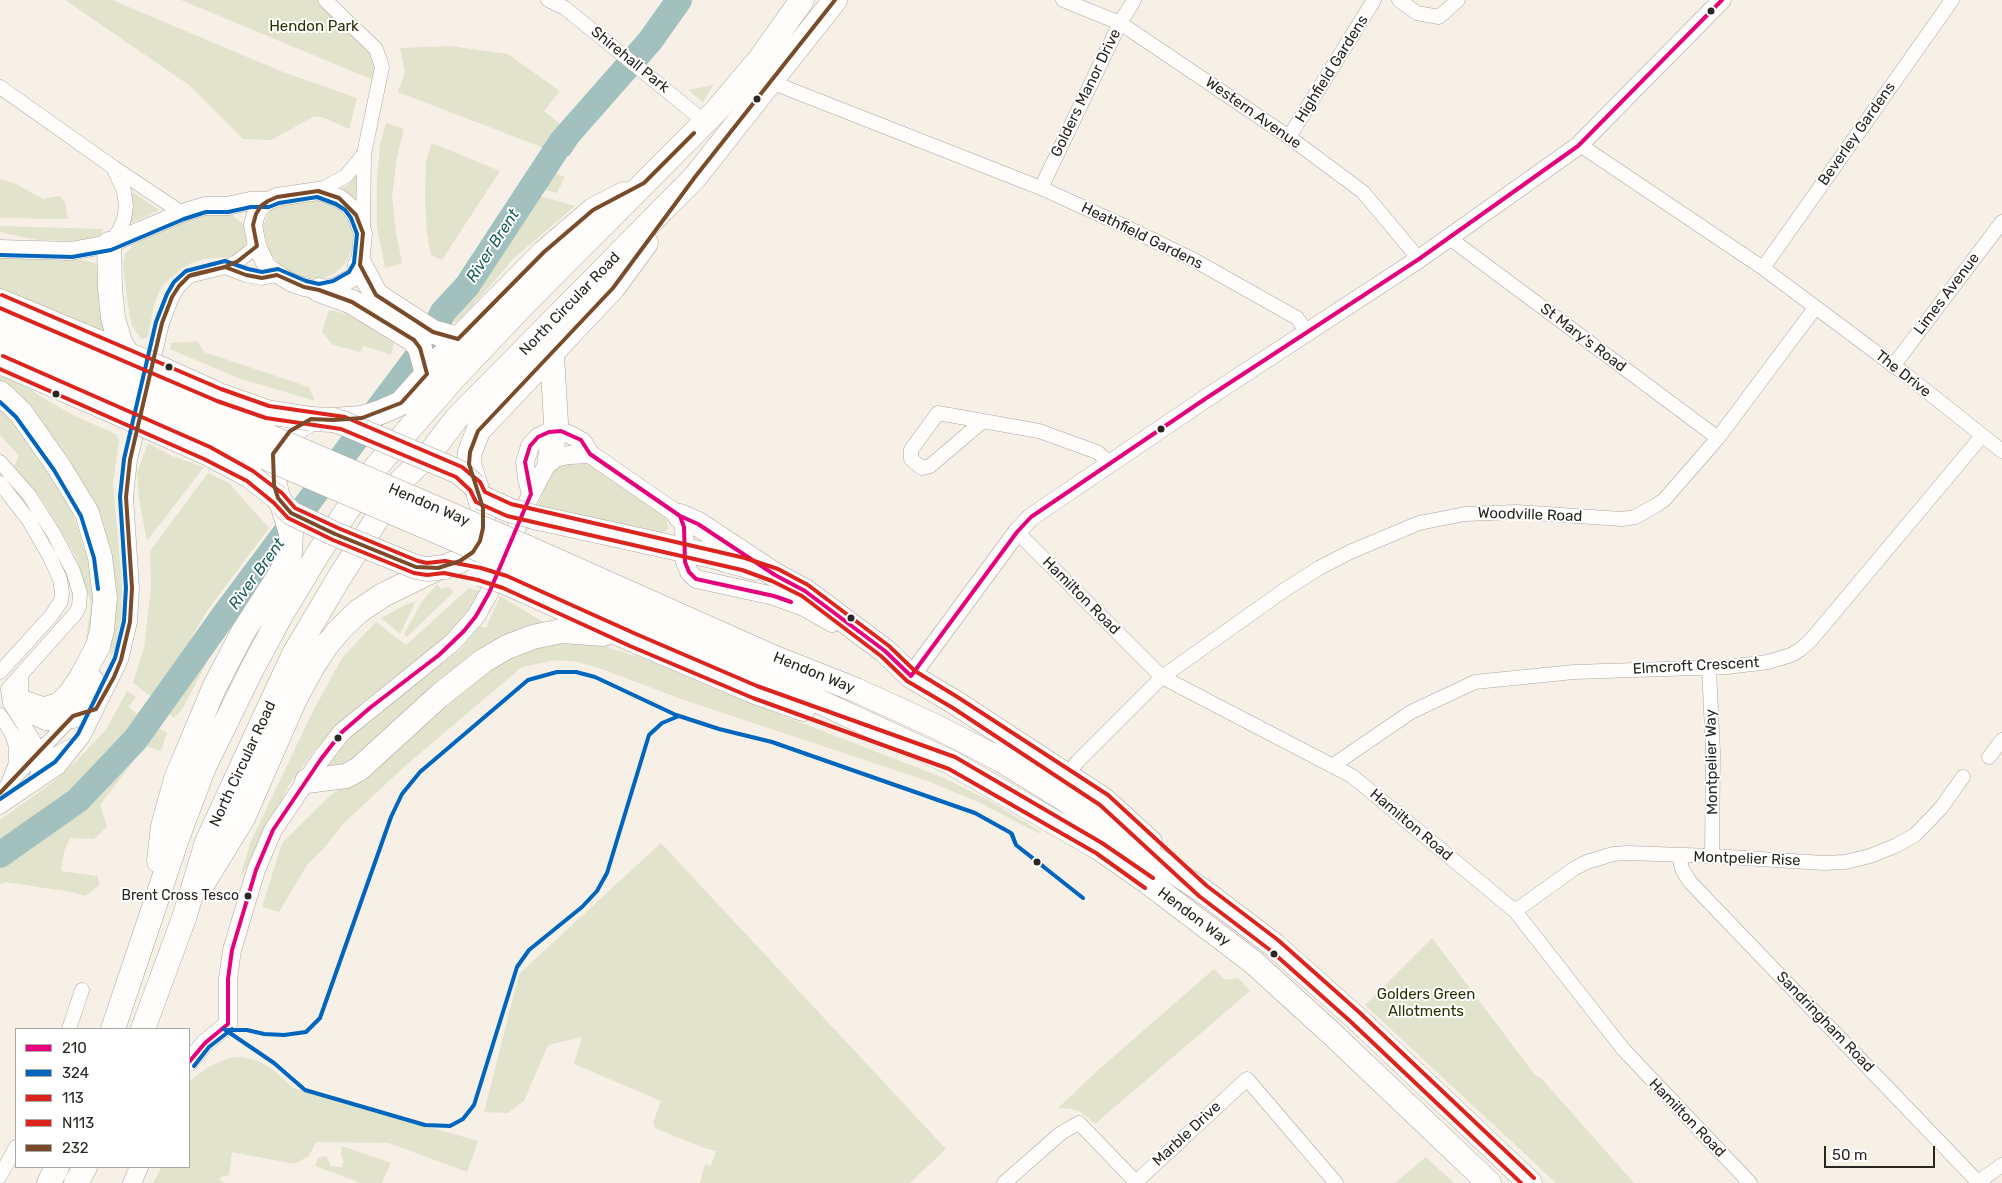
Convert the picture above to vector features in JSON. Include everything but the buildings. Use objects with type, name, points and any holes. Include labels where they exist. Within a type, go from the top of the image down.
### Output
[{"type":"highway","name":"North Circular Road","points":[[113,1028],[154,906],[204,767],[280,615],[314,560],[377,466],[452,380],[524,304],[716,111],[760,59],[802,0]]},
{"type":"highway","name":"North Circular Road","points":[[143,1028],[184,918],[208,842],[294,654],[339,578],[401,481],[431,452],[456,419],[695,177],[835,0]]},
{"type":"highway","points":[[184,918],[243,818],[268,758],[302,687],[326,646],[359,611],[383,595],[441,567],[460,561],[473,552],[480,542],[483,528],[483,508],[469,464],[473,441],[478,431],[613,288],[695,177]]},
{"type":"highway","points":[[154,906],[163,826],[176,779],[214,688],[243,632],[281,573],[290,552],[291,533],[272,471],[273,454],[281,441],[290,431],[322,420],[362,418],[381,412],[401,402],[458,339],[544,252],[593,210],[644,184]]},
{"type":"highway","points":[[109,244],[113,318],[124,378]]},
{"type":"highway","points":[[360,265],[376,296],[413,329],[414,340],[420,348],[427,374]]},
{"type":"highway","points":[[320,290],[413,329],[458,339]]},
{"type":"highway","points":[[0,301],[124,378],[207,453],[250,476],[280,501],[291,513],[344,538],[416,567],[441,567],[480,574],[510,564],[633,640],[755,692],[952,763]]},
{"type":"highway","name":"Hendon Way","points":[[0,322],[95,360],[124,378],[510,564],[764,676],[952,763],[991,784],[1099,848],[1145,880],[1253,962],[1332,1033],[1489,1183]]},
{"type":"highway","name":"Hendon Way","points":[[0,345],[124,378]]},
{"type":"highway","points":[[550,459],[555,431],[556,406],[552,354]]},
{"type":"highway","points":[[0,362],[124,378],[219,395],[259,409],[344,422],[459,472],[478,491],[509,510],[532,505],[685,551],[744,564],[775,574]]},
{"type":"highway","points":[[0,393],[21,413],[59,467],[87,512],[100,557],[105,598],[102,630],[98,646],[70,694],[59,705],[42,709],[25,703]]},
{"type":"highway","points":[[680,516],[698,524],[775,574],[805,591],[885,650],[911,676],[1067,774],[1104,800],[1203,890]]},
{"type":"highway","name":"Hendon Way","points":[[510,564],[775,658],[856,690],[937,727],[1001,760],[1203,890],[1274,945],[1355,1017],[1530,1183]]},
{"type":"highway","points":[[306,781],[346,776],[359,769],[439,696],[483,661],[507,647],[533,637],[561,631],[584,631],[633,640]]},
{"type":"highway","points":[[75,725],[98,668],[98,646]]},
{"type":"highway","points":[[49,1183],[56,1168]]},
{"type":"highway","points":[[76,1183],[84,1168]]},
{"type":"street","points":[[325,0],[376,50],[382,67],[364,154],[364,233],[360,265],[354,277],[345,284],[320,290],[304,287],[277,275],[267,267],[257,246],[253,225],[256,214],[261,206],[277,197],[318,191],[346,176],[364,154]]},
{"type":"street","name":"Shirehall Park","points":[[548,0],[568,4],[620,52],[694,113]]},
{"type":"street","name":"Western Avenue","points":[[1063,0],[1120,22],[1289,137],[1363,192],[1418,259]]},
{"type":"street","name":"Golders Manor Drive","points":[[1041,188],[1120,22],[1134,0]]},
{"type":"street","name":"Highfield Gardens","points":[[1289,137],[1374,0]]},
{"type":"street","points":[[1399,0],[1417,13],[1438,17],[1458,0]]},
{"type":"street","points":[[532,505],[525,462],[530,446],[538,437],[555,431],[570,435],[581,440],[590,454],[680,516],[684,527],[685,562],[689,572],[696,579],[774,596],[804,607],[829,621],[879,659],[911,676],[1017,532],[1031,517],[1418,259],[1580,145],[1722,0]]},
{"type":"street","name":"Beverley Gardens","points":[[1763,268],[1952,0]]},
{"type":"street","name":"Heathfield Gardens","points":[[772,82],[1041,188],[1194,260],[1297,318],[1307,332]]},
{"type":"street","points":[[0,87],[182,213]]},
{"type":"street","name":"The Drive","points":[[1580,145],[1763,268],[1893,366],[2002,452]]},
{"type":"street","points":[[109,244],[119,231],[124,219],[126,206],[124,190],[113,167]]},
{"type":"street","points":[[318,191],[339,198],[348,206],[356,215],[364,233]]},
{"type":"street","points":[[0,249],[70,251],[109,244],[182,213],[205,206],[227,206],[250,201],[268,201]]},
{"type":"street","points":[[227,206],[241,212],[253,225]]},
{"type":"street","name":"Limes Avenue","points":[[1893,366],[2002,222]]},
{"type":"street","name":"St Mary's Road","points":[[1448,237],[1718,438]]},
{"type":"street","points":[[4,789],[39,755],[96,709],[114,677],[127,640],[132,588],[126,497],[130,460],[162,323],[172,297],[189,276],[226,267],[238,261],[257,246]]},
{"type":"street","points":[[226,267],[246,275],[262,278],[277,275]]},
{"type":"street","name":"Woodville Road","points":[[1067,774],[1162,677],[1283,591],[1319,568],[1381,538],[1429,520],[1465,514],[1493,511],[1622,519],[1635,516],[1655,506],[1664,500],[1718,438],[1815,308]]},
{"type":"street","points":[[982,421],[930,466],[922,468],[912,459],[911,450],[938,413],[1039,431],[1097,452],[1111,464]]},
{"type":"street","name":"Elmcroft Crescent","points":[[1332,766],[1411,712],[1475,682],[1574,672],[1709,668],[1768,662],[1791,655],[1811,640],[1982,436]]},
{"type":"street","points":[[190,1061],[205,1042],[228,1024],[228,980],[232,950],[256,870],[273,830],[342,732],[452,643],[476,616],[510,564],[550,459],[569,455],[590,454]]},
{"type":"street","points":[[0,462],[29,495],[54,534],[73,571],[80,593],[79,607],[75,614],[8,689],[8,696],[13,709],[39,755],[39,774],[34,784]]},
{"type":"street","points":[[0,483],[28,519],[50,557],[60,579],[62,593],[61,601],[51,616],[0,672]]},
{"type":"street","name":"Hamilton Road","points":[[1017,532],[1162,677],[1352,776],[1515,911],[1623,1049],[1750,1183]]},
{"type":"street","name":"Montpelier Way","points":[[1709,668],[1713,752],[1712,856]]},
{"type":"street","points":[[21,674],[21,694],[34,718],[39,722],[75,725]]},
{"type":"street","points":[[0,715],[25,751],[39,755],[56,756],[75,725],[96,709]]},
{"type":"street","points":[[0,806],[59,766],[75,725]]},
{"type":"street","points":[[4,789],[13,773],[16,754],[11,732]]},
{"type":"street","points":[[1989,757],[2002,740]]},
{"type":"street","name":"Montpelier Rise","points":[[1515,911],[1574,868],[1612,854],[1712,856],[1824,862],[1845,862],[1870,856],[1895,846],[1915,835],[1941,808],[1963,777]]},
{"type":"street","name":"Sandringham Road","points":[[1678,856],[1682,869],[1690,882],[1978,1183]]},
{"type":"street","points":[[69,1028],[82,990]]},
{"type":"street","name":"Marble Drive","points":[[1004,1183],[1061,1132],[1079,1123],[1137,1183],[1247,1079],[1336,1183]]},
{"type":"street","points":[[0,1176],[15,1149]]},
{"type":"street","points":[[1978,1183],[2002,1165]]},
{"type":"street","points":[[132,1183],[139,1168]]},
{"type":"green space","points":[[65,0],[112,0],[283,72],[357,98],[349,129],[322,117],[313,117],[271,140],[243,139],[189,85]]},
{"type":"green space","name":"Hendon Park","points":[[181,0],[326,0],[376,49],[378,82]]},
{"type":"green space","points":[[669,0],[687,0],[645,57],[630,44]]},
{"type":"green space","points":[[450,46],[508,54],[560,91],[544,111],[564,127],[556,138],[541,147],[398,92],[405,72],[400,48]]},
{"type":"green space","points":[[713,85],[703,102],[688,90]]},
{"type":"green space","points":[[386,123],[404,129],[397,157],[392,198],[402,263],[385,268],[377,227],[377,178],[380,145]]},
{"type":"green space","points":[[432,143],[500,171],[442,260],[431,255],[427,234],[425,201],[426,160]]},
{"type":"green space","points":[[548,170],[565,177],[557,193],[536,188]]},
{"type":"green space","points":[[356,175],[357,203],[340,190],[349,184]]},
{"type":"green space","points":[[0,179],[14,183],[43,199],[60,196],[65,202],[68,219],[0,218]]},
{"type":"green space","points":[[132,192],[160,210],[129,224],[133,205]]},
{"type":"green space","points":[[533,194],[575,206],[514,258],[458,323],[447,320],[471,294],[486,264]]},
{"type":"green space","points":[[317,198],[333,204],[347,218],[353,233],[352,249],[346,263],[334,274],[321,279],[303,278],[281,267],[268,249],[263,225],[272,206]]},
{"type":"green space","points":[[232,215],[244,225],[248,233],[245,248],[227,257],[204,259],[189,264],[177,272],[162,286],[154,304],[148,337],[141,339],[132,326],[128,306],[123,265],[125,254],[136,243],[179,224],[200,216]]},
{"type":"green space","points":[[0,226],[103,229],[100,236],[76,241],[37,240],[0,232]]},
{"type":"green space","points":[[0,257],[84,260],[101,265],[107,334],[0,291]]},
{"type":"green space","points":[[329,310],[352,315],[394,343],[391,355],[364,346],[360,352],[333,345],[322,332]]},
{"type":"green space","points":[[197,341],[204,352],[309,387],[315,401],[238,378],[170,349],[171,343]]},
{"type":"green space","points":[[0,371],[77,417],[116,434],[119,440],[113,484],[122,585],[121,620],[115,649],[110,657],[114,603],[95,513],[0,387]]},
{"type":"green space","points":[[0,399],[66,492],[98,591],[87,648],[55,695],[85,647],[91,603],[75,555],[41,498],[14,466],[19,456],[0,435]]},
{"type":"green space","points":[[148,443],[172,456],[204,467],[147,541],[139,499],[137,473]]},
{"type":"green space","points":[[574,460],[588,463],[662,512],[667,519],[668,529],[659,537],[539,507],[538,505],[552,471],[559,464]]},
{"type":"green space","points":[[208,473],[229,483],[269,528],[207,611],[155,699],[133,683],[144,648],[151,587],[150,551]]},
{"type":"green space","points":[[437,584],[441,589],[449,587],[454,592],[407,637],[404,634],[421,603]]},
{"type":"green space","points":[[469,588],[480,591],[460,623],[445,640],[364,701],[314,751],[289,785],[266,832],[239,880],[251,841],[312,713],[342,658],[376,622],[406,645]]},
{"type":"green space","points":[[500,596],[550,626],[354,766],[319,774],[348,737],[391,701],[458,652],[480,626],[486,628]]},
{"type":"green space","points":[[416,601],[400,634],[381,618],[407,604]]},
{"type":"green space","points":[[556,637],[594,643],[645,659],[717,690],[944,778],[988,800],[1041,832],[1038,833],[978,802],[928,781],[681,699],[599,668],[578,662],[556,660],[522,667],[405,766],[343,824],[325,847],[307,865],[279,912],[262,907],[282,843],[332,794],[360,777],[492,662]]},
{"type":"green space","points":[[211,654],[182,710],[173,718],[163,705],[190,674]]},
{"type":"green space","points":[[127,691],[136,697],[128,707],[144,719],[132,735],[75,796],[0,848],[0,820],[53,782],[76,761],[105,731]]},
{"type":"green space","points":[[150,723],[167,733],[161,751],[145,746],[100,805],[107,827],[94,839],[70,838],[64,852],[61,871],[97,876],[100,884],[86,896],[5,882],[0,884],[0,862],[80,805],[137,741]]},
{"type":"green space","points":[[661,843],[946,1149],[910,1183],[700,1183],[705,1164],[711,1166],[716,1151],[655,1128],[653,1123],[661,1101],[574,1064],[582,1037],[548,1045],[524,1101],[508,1113],[484,1112],[519,974]]},
{"type":"green space","name":"Golders Green Allotments","points":[[1432,938],[1535,1075],[1541,1078],[1634,1183],[1556,1183],[1365,1005]]},
{"type":"green space","points":[[1214,969],[1225,980],[1238,978],[1250,991],[1095,1124],[1081,1112],[1058,1108],[1097,1071]]},
{"type":"green space","points":[[241,1057],[259,1061],[275,1071],[293,1088],[478,1141],[467,1172],[389,1143],[316,1142],[309,1156],[294,1164],[232,1152],[229,1175],[219,1178],[224,1183],[153,1183],[160,1168],[190,1168],[190,1081],[208,1067],[229,1058]]},
{"type":"green space","points":[[342,1146],[391,1163],[382,1183],[361,1183],[315,1166],[318,1158],[326,1156],[331,1166],[341,1167],[344,1162],[341,1155]]},
{"type":"green space","points":[[1426,1157],[1454,1183],[1395,1183],[1414,1167]]},
{"type":"water","points":[[620,65],[632,79],[596,115],[569,156],[541,147],[556,138]]},
{"type":"waterway","name":"River Brent","points":[[0,855],[78,800],[135,740],[227,611],[429,341],[443,312],[467,286],[562,141],[650,41],[679,0]]},
{"type":"transit line","name":"232","points":[[0,793],[73,716],[96,709],[121,660],[130,622],[132,588],[126,497],[130,460],[162,323],[172,297],[189,276],[225,267],[246,275],[262,278],[277,275],[304,287],[319,290],[352,302],[414,340],[420,348],[427,374],[401,403],[362,418],[311,419],[290,431],[273,454],[274,485],[278,498],[291,513],[335,534],[416,567],[438,568],[460,561],[473,552],[480,541],[483,528],[483,508],[469,464],[470,452],[478,431],[613,288],[695,177],[835,0]]},
{"type":"transit line","name":"210","points":[[911,676],[1017,532],[1031,517],[1205,399],[1419,259],[1578,146],[1722,0]]},
{"type":"transit line","name":"232","points":[[191,275],[225,267],[238,261],[257,246],[253,225],[256,214],[261,206],[268,201],[277,197],[318,191],[339,198],[356,215],[363,233],[360,265],[376,295],[433,332],[458,339],[544,252],[593,210],[644,183],[694,133]]},
{"type":"transit line","name":"324","points":[[0,255],[72,257],[111,250],[184,219],[206,212],[228,212],[251,207],[269,207],[279,203],[317,197],[336,204],[345,210],[351,218],[357,234],[354,263],[349,272],[333,281],[319,284],[306,281],[278,269],[262,272],[225,261],[186,271],[174,282],[156,322],[124,459],[120,497],[126,588],[124,621],[115,658],[78,734],[55,762],[0,799]]},
{"type":"transit line","name":"N113","points":[[2,295],[221,389],[269,406],[345,417],[462,467],[480,482],[485,492],[511,504],[745,558],[778,569],[808,585],[889,646],[915,671],[1108,795],[1207,886],[1278,940],[1359,1012],[1534,1178]]},
{"type":"transit line","name":"113","points":[[0,308],[217,401],[266,418],[341,429],[456,477],[470,490],[476,502],[507,516],[742,570],[772,581],[802,596],[881,656],[907,681],[953,708],[1100,805],[1199,896],[1270,950],[1351,1022],[1521,1183]]},
{"type":"transit line","name":"N113","points":[[3,356],[210,447],[253,471],[282,493],[295,508],[338,528],[418,561],[427,563],[445,561],[481,568],[507,576],[757,686],[955,757],[1102,843],[1153,878]]},
{"type":"transit line","name":"113","points":[[0,369],[204,459],[247,481],[274,503],[288,518],[333,540],[414,573],[427,575],[444,573],[478,580],[503,588],[630,646],[753,698],[949,769],[1096,853],[1145,888]]},
{"type":"transit line","name":"324","points":[[0,402],[16,417],[54,470],[81,516],[94,558],[98,589]]},
{"type":"transit line","name":"210","points":[[190,1061],[205,1043],[228,1024],[228,979],[232,950],[256,870],[273,830],[321,759],[342,732],[371,707],[439,655],[464,631],[476,616],[489,593],[531,494],[525,462],[530,446],[538,437],[549,432],[561,431],[581,440],[590,454],[680,516],[698,524],[775,575],[805,591],[885,651],[911,676]]},
{"type":"transit line","name":"210","points":[[654,498],[680,516],[684,527],[685,562],[689,572],[696,579],[774,596],[791,602]]},
{"type":"transit line","name":"324","points":[[228,1030],[247,1030],[264,1034],[284,1035],[306,1032],[320,1018],[391,817],[402,794],[420,772],[528,680],[557,672],[576,672],[595,677],[676,715],[707,725]]},
{"type":"transit line","name":"324","points":[[224,1029],[274,1063],[305,1090],[425,1125],[450,1126],[463,1119],[474,1105],[517,967],[529,950],[582,907],[597,891],[607,873],[649,735],[662,723],[679,716],[719,729],[772,742],[975,813],[1011,833],[1016,845],[1043,866]]},
{"type":"transit line","name":"324","points":[[1012,834],[1016,845],[1083,898]]},
{"type":"transit line","name":"324","points":[[194,1066],[209,1047],[232,1029]]},
{"type":"place","name":"Brent Cross Tesco","points":[[248,896]]}]
